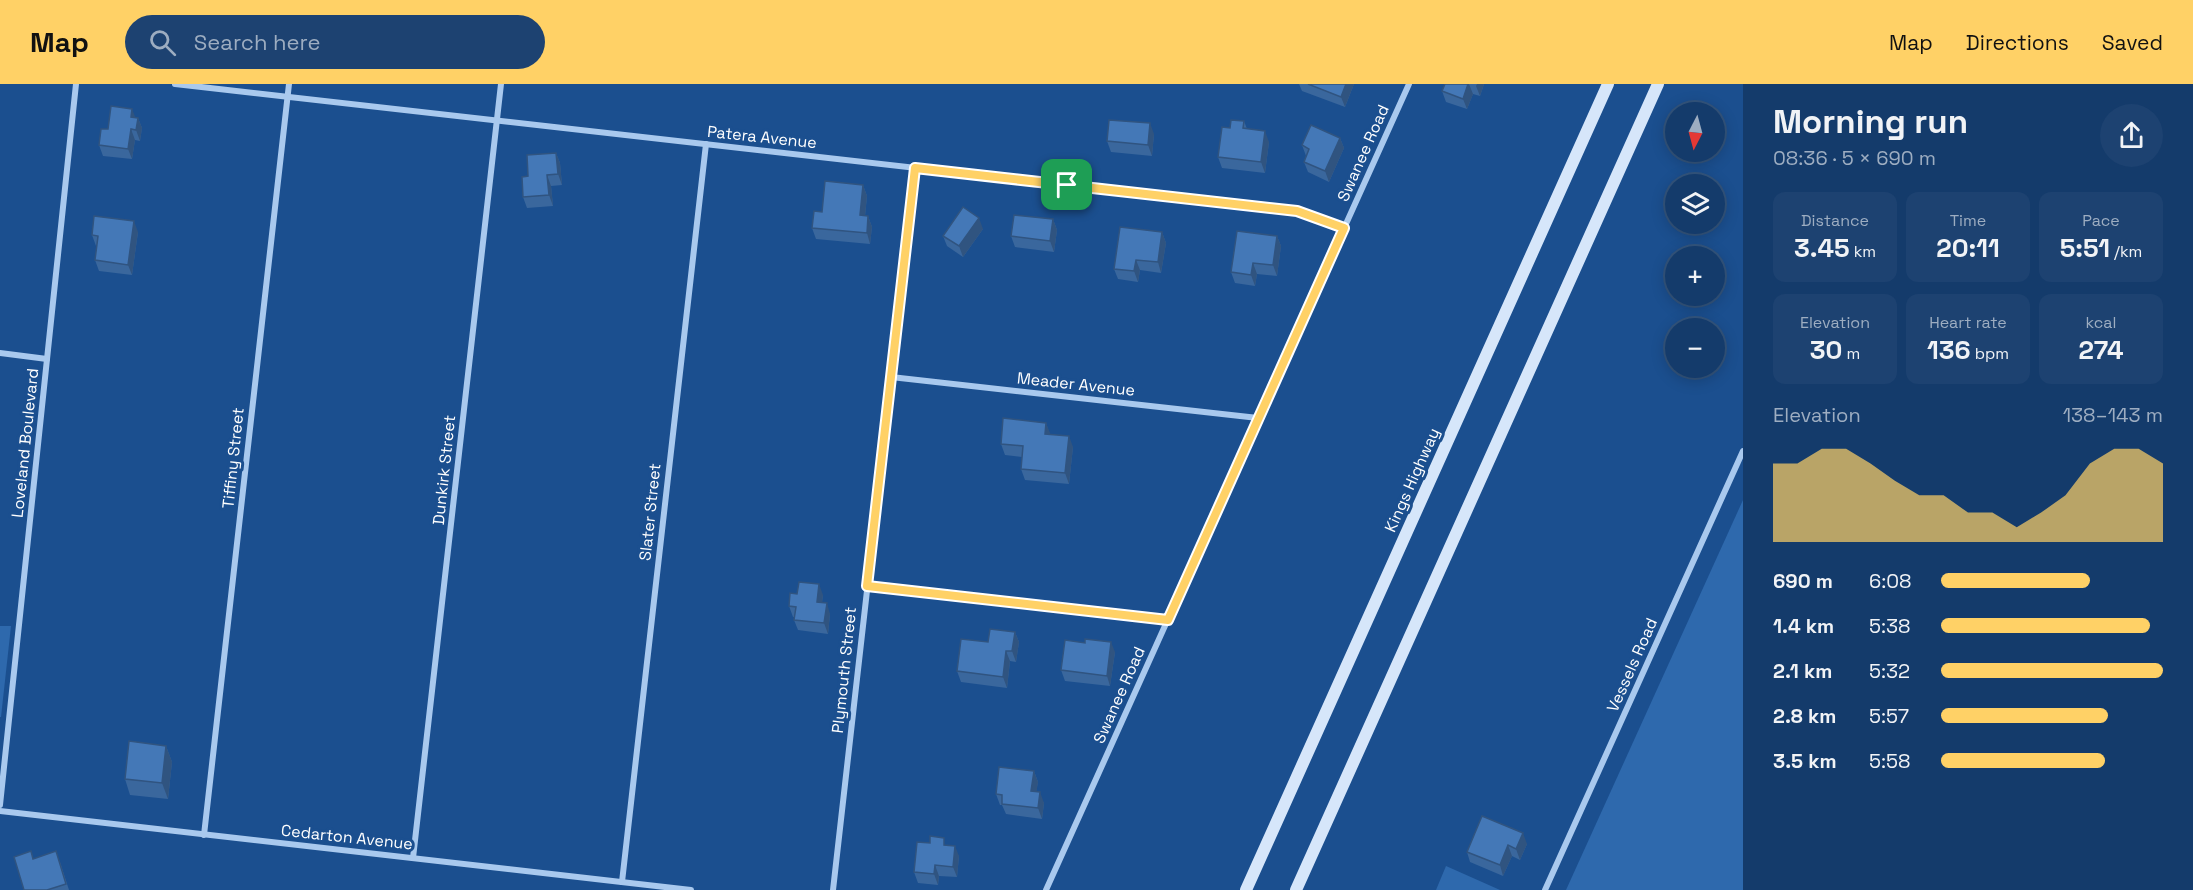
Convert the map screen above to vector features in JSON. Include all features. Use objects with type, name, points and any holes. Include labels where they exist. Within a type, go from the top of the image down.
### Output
[{"type":"main road","name":"Kings Highway","points":[[1246,890],[1608,84]]},
{"type":"main road","points":[[1296,890],[1658,84]]},
{"type":"street","name":"Loveland Boulevard","points":[[0,805],[76,84]]},
{"type":"street","name":"Patera Avenue","points":[[175,84],[1297,211],[1344,228]]},
{"type":"street","name":"Tiffiny Street","points":[[204,835],[289,84]]},
{"type":"street","name":"Dunkirk Street","points":[[413,858],[501,84]]},
{"type":"street","name":"Swanee Road","points":[[1046,890],[1408,84]]},
{"type":"street","name":"Slater Street","points":[[622,882],[706,144]]},
{"type":"street","name":"Plymouth Street","points":[[832,890],[915,168]]},
{"type":"street","points":[[0,353],[47,358]]},
{"type":"street","name":"Meader Avenue","points":[[891,377],[1258,418]]},
{"type":"street","name":"Vessels Road","points":[[1545,890],[1743,451]]},
{"type":"street","points":[[867,586],[1168,620]]},
{"type":"street","name":"Cedarton Avenue","points":[[0,811],[691,890]]},
{"type":"shaded area","points":[[1743,500],[1743,890],[1566,890]]},
{"type":"shaded area","points":[[0,626],[11,626],[1,717],[0,717]]},
{"type":"shaded area","points":[[1446,866],[1500,890],[1436,890]]},
{"type":"building","points":[[1308,84],[1346,84],[1341,97]]},
{"type":"building","points":[[1445,84],[1468,84],[1463,99],[1442,91]]},
{"type":"building","points":[[111,106],[132,109],[131,117],[138,118],[136,130],[131,129],[128,149],[99,145],[101,129],[108,129]]},
{"type":"building","points":[[1109,120],[1150,123],[1148,145],[1107,141]]},
{"type":"building","points":[[1231,120],[1244,121],[1243,128],[1265,131],[1261,162],[1218,157],[1222,127],[1230,128]]},
{"type":"building","points":[[1311,125],[1340,138],[1325,171],[1304,162],[1309,149],[1302,145]]},
{"type":"building","points":[[556,153],[558,174],[547,175],[549,195],[523,197],[522,177],[528,176],[527,155]]},
{"type":"building","points":[[825,181],[863,185],[860,215],[868,216],[867,233],[812,228],[814,211],[822,212]]},
{"type":"building","points":[[963,207],[979,218],[959,246],[943,236]]},
{"type":"building","points":[[1014,215],[1053,219],[1050,241],[1011,236]]},
{"type":"building","points":[[94,216],[134,221],[128,265],[95,260],[98,236],[92,235]]},
{"type":"building","points":[[1120,227],[1162,232],[1158,262],[1136,260],[1134,271],[1114,269]]},
{"type":"building","points":[[1237,231],[1277,236],[1273,265],[1253,263],[1251,275],[1231,272]]},
{"type":"building","points":[[1003,418],[1046,423],[1045,434],[1069,436],[1065,473],[1021,469],[1023,446],[1001,444]]},
{"type":"building","points":[[799,582],[819,584],[817,602],[827,603],[824,623],[794,620],[796,607],[789,606],[790,593],[797,594]]},
{"type":"building","points":[[990,629],[1015,632],[1012,651],[1006,651],[1003,677],[957,671],[961,639],[988,642]]},
{"type":"building","points":[[1085,639],[1111,642],[1107,676],[1061,670],[1065,640],[1085,643]]},
{"type":"building","points":[[129,741],[166,746],[162,783],[125,779]]},
{"type":"building","points":[[999,767],[1034,771],[1031,791],[1040,792],[1038,808],[1002,804],[1002,795],[996,794]]},
{"type":"building","points":[[1482,816],[1523,833],[1516,849],[1508,845],[1500,865],[1467,852]]},
{"type":"building","points":[[930,836],[944,838],[944,845],[955,846],[953,867],[935,865],[934,874],[914,872],[917,842],[930,843]]},
{"type":"building","points":[[31,851],[33,859],[56,851],[66,884],[47,890],[24,890],[14,857]]},
{"type":"route","points":[[915,168],[1067,185],[1297,211],[1344,228],[1168,620],[867,586],[915,168]]}]
